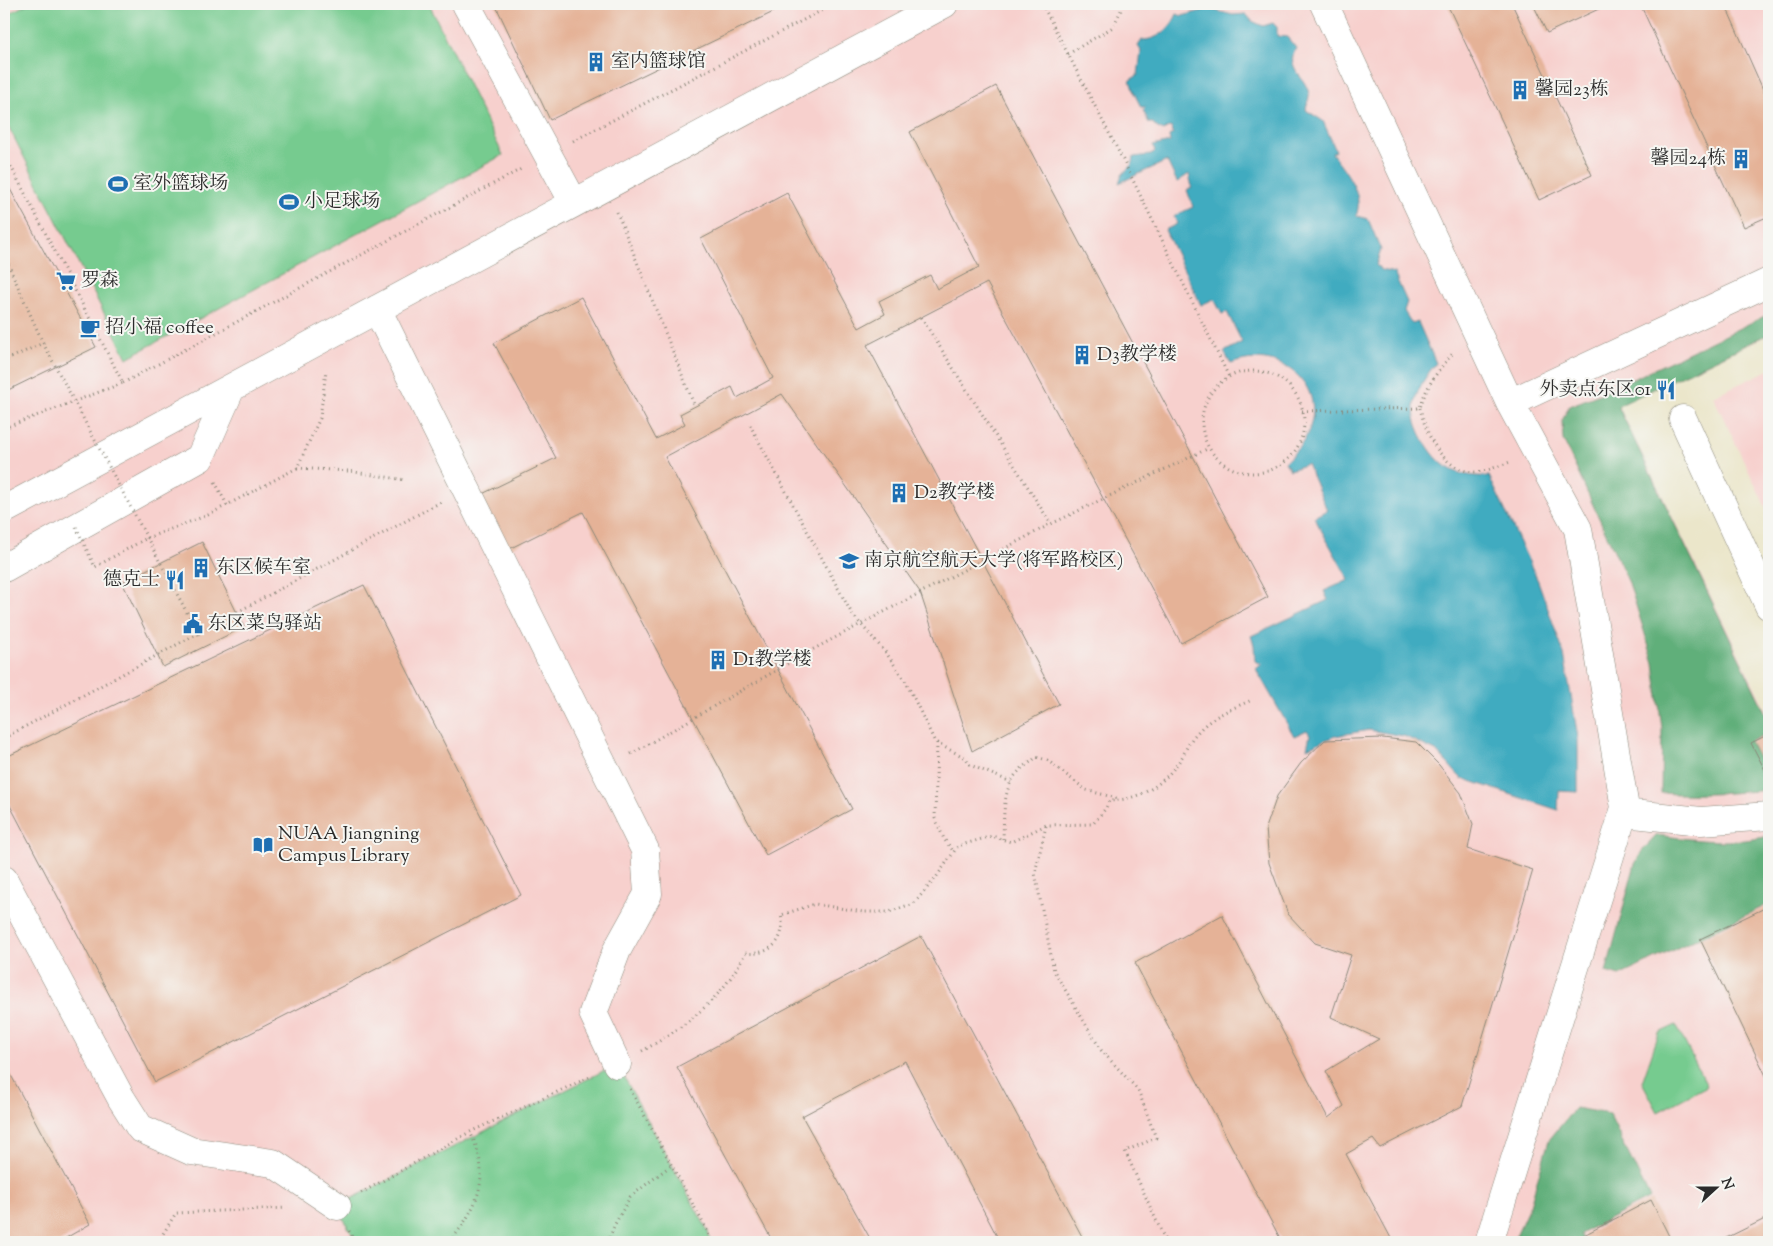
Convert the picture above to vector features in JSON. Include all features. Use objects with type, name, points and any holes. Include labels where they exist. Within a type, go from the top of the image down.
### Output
[{"type":"street","points":[[466,4],[574,203]]},
{"type":"street","points":[[4,510],[944,4]]},
{"type":"street","points":[[1324,4],[1510,403],[1578,529],[1624,813],[1489,1242]]},
{"type":"street","points":[[1510,403],[1769,282]]},
{"type":"street","points":[[377,309],[645,850],[648,894],[617,950],[593,1013],[617,1064]]},
{"type":"street","points":[[4,568],[200,458],[232,388]]},
{"type":"street","points":[[1683,419],[1769,606]]},
{"type":"street","points":[[1624,813],[1700,821],[1769,816]]},
{"type":"street","points":[[4,880],[121,1098],[140,1128],[192,1151],[273,1163],[337,1206]]},
{"type":"path","points":[[4,428],[123,383],[834,4]]},
{"type":"path","points":[[1042,4],[1123,160],[1229,377]]},
{"type":"path","points":[[1068,54],[1113,27],[1124,4]]},
{"type":"path","points":[[4,153],[123,383]]},
{"type":"path","points":[[606,186],[695,407]]},
{"type":"path","points":[[4,255],[44,343],[200,637]]},
{"type":"path","points":[[921,317],[1051,524]]},
{"type":"path","points":[[4,361],[44,343]]},
{"type":"path","points":[[297,468],[320,418],[326,371],[331,363]]},
{"type":"path","points":[[1443,365],[1423,396],[1420,408],[1428,435],[1443,456],[1454,465],[1476,472],[1510,462]]},
{"type":"path","points":[[1243,372],[1259,372],[1274,376],[1292,391],[1302,411],[1303,426],[1300,440],[1294,452],[1282,464],[1267,472],[1250,473],[1234,470],[1220,461],[1209,448],[1203,433],[1202,416],[1206,400],[1216,387],[1229,377],[1243,372]]},
{"type":"path","points":[[1302,411],[1420,408]]},
{"type":"path","points":[[750,425],[852,614],[887,654],[906,682],[937,742],[966,758],[970,765],[1011,782]]},
{"type":"path","points":[[605,769],[808,652],[1051,524],[1209,448]]},
{"type":"path","points":[[76,528],[95,567],[148,538],[208,515],[297,468],[348,471],[406,480]]},
{"type":"path","points":[[4,738],[466,488]]},
{"type":"path","points":[[337,1206],[470,1132],[617,1064],[674,1034],[698,1015],[722,990],[745,953],[756,954],[772,949],[782,932],[781,915],[815,904],[863,912],[889,912],[914,903],[936,879],[958,846],[992,836],[1011,842],[1046,825],[1093,824],[1106,808],[1109,801],[1123,800],[1151,790],[1159,785],[1170,775],[1196,734],[1217,715],[1252,700]]},
{"type":"path","points":[[937,742],[935,755],[937,774],[935,818],[944,840],[954,852]]},
{"type":"path","points":[[1003,839],[1008,786],[1018,771],[1030,764],[1036,757],[1047,760],[1086,790],[1123,800]]},
{"type":"path","points":[[1046,825],[1035,873],[1054,971],[1102,1050],[1138,1090],[1156,1138],[1126,1152],[1166,1242]]},
{"type":"path","points":[[617,1064],[708,1232],[710,1242]]},
{"type":"path","points":[[450,1242],[470,1214],[481,1188],[481,1157],[470,1132]]},
{"type":"path","points":[[608,1242],[614,1224],[630,1197],[646,1183],[671,1167],[667,1158]]},
{"type":"path","points":[[158,1242],[176,1213],[290,1208]]},
{"type":"shaded area","name":"南京航空航天大学(将军路校区)","points":[[4,4],[1769,4],[1769,335],[1619,406],[1769,716],[1769,1242],[4,1242]]},
{"type":"shaded area","points":[[1769,370],[1769,514],[1713,396]]},
{"type":"green space","points":[[27,4],[429,4],[503,155],[127,358],[4,118],[4,16]]},
{"type":"green space","points":[[1769,314],[1769,334],[1618,406],[1769,720],[1769,732],[1750,742],[1766,773],[1769,772],[1769,790],[1702,794],[1661,793],[1662,729],[1654,663],[1629,583],[1563,440],[1562,421],[1569,406],[1610,390]]},
{"type":"green space","points":[[1657,835],[1727,841],[1769,836],[1769,904],[1619,976],[1606,972],[1635,864],[1642,851]]},
{"type":"green space","points":[[1676,1025],[1707,1086],[1658,1112],[1642,1082],[1659,1033]]},
{"type":"green space","points":[[617,1064],[708,1231],[710,1242],[356,1242],[337,1206]]},
{"type":"green space","points":[[1575,1108],[1609,1114],[1650,1198],[1580,1234],[1584,1242],[1513,1242],[1530,1205],[1549,1140]]},
{"type":"water","points":[[1209,9],[1233,15],[1246,14],[1252,21],[1263,26],[1273,23],[1277,27],[1277,36],[1287,37],[1296,48],[1293,55],[1294,67],[1309,95],[1306,110],[1323,121],[1336,151],[1332,153],[1356,191],[1358,208],[1356,216],[1368,219],[1381,250],[1376,265],[1382,270],[1394,273],[1407,302],[1404,311],[1412,324],[1418,322],[1436,363],[1418,391],[1415,400],[1415,417],[1422,436],[1432,453],[1449,468],[1466,475],[1489,476],[1538,581],[1564,654],[1578,738],[1578,792],[1559,791],[1558,810],[1461,778],[1436,751],[1404,736],[1369,730],[1335,736],[1307,748],[1310,735],[1307,730],[1294,736],[1256,669],[1262,664],[1255,661],[1254,645],[1251,636],[1328,600],[1324,591],[1349,580],[1314,517],[1327,510],[1307,464],[1290,470],[1285,462],[1303,442],[1311,423],[1312,405],[1308,389],[1298,376],[1285,366],[1268,360],[1250,359],[1231,364],[1224,352],[1242,342],[1227,312],[1222,314],[1214,299],[1201,305],[1165,230],[1177,224],[1174,216],[1193,207],[1187,190],[1192,187],[1189,174],[1177,182],[1167,161],[1119,183],[1122,175],[1133,163],[1134,157],[1151,155],[1155,151],[1153,146],[1170,142],[1169,136],[1173,134],[1172,128],[1168,127],[1164,131],[1153,123],[1149,123],[1143,110],[1146,107],[1141,107],[1134,93],[1130,80],[1138,75],[1141,51],[1138,46],[1142,40],[1153,38],[1163,32],[1177,14],[1182,16]]},
{"type":"building","name":"室内篮球馆","points":[[495,4],[790,4],[550,120]]},
{"type":"building","name":"馨园23栋","points":[[1447,4],[1512,4],[1592,175],[1539,200]]},
{"type":"building","points":[[1533,4],[1602,4],[1603,7],[1547,33]]},
{"type":"building","name":"馨园24栋","points":[[1640,4],[1725,4],[1769,103],[1769,216],[1744,227]]},
{"type":"building","points":[[996,86],[1268,597],[1181,643],[987,283],[867,345],[1059,704],[972,751],[920,592],[782,394],[665,457],[852,809],[766,855],[583,512],[503,552],[476,497],[556,458],[494,343],[581,297],[656,439],[685,424],[680,414],[732,387],[737,398],[773,378],[701,239],[787,193],[859,328],[885,314],[879,301],[930,275],[937,289],[979,267],[910,132]]},
{"type":"building","points":[[4,178],[96,347],[4,392]]},
{"type":"building","points":[[202,542],[244,627],[163,667],[122,582]]},
{"type":"building","name":"NUAA Jiangning Campus Library","points":[[364,585],[521,895],[155,1082],[4,794],[4,758]]},
{"type":"building","points":[[1769,734],[1769,771],[1766,772],[1751,743]]},
{"type":"building","points":[[1383,738],[1416,742],[1439,765],[1461,793],[1473,824],[1468,849],[1533,870],[1462,1106],[1380,1148],[1373,1139],[1346,1154],[1393,1242],[1282,1242],[1135,963],[1222,915],[1328,1118],[1344,1106],[1326,1071],[1379,1039],[1331,1017],[1351,955],[1315,943],[1288,914],[1269,863],[1266,828],[1277,796],[1301,763],[1325,740]]},
{"type":"building","points":[[1769,906],[1769,1082],[1700,939]]},
{"type":"building","points":[[921,936],[1085,1242],[995,1242],[999,1240],[905,1061],[802,1116],[872,1242],[773,1242],[677,1067]]},
{"type":"building","points":[[4,1062],[90,1224],[59,1242],[4,1242]]},
{"type":"building","points":[[1651,1200],[1672,1242],[1587,1242],[1584,1235]]},
{"type":"building","points":[[1769,1217],[1769,1242],[1718,1242]]},
{"type":"place","name":"室内篮球馆","points":[[596,62]]},
{"type":"place","name":"馨园23栋","points":[[1520,90]]},
{"type":"place","name":"馨园24栋","points":[[1741,159]]},
{"type":"place","name":"室外篮球场","points":[[118,184]]},
{"type":"place","name":"小足球场","points":[[289,202]]},
{"type":"place","name":"罗森","points":[[66,281]]},
{"type":"place","name":"招小福 coffee","points":[[90,328]]},
{"type":"place","name":"D3教学楼","points":[[1082,355]]},
{"type":"place","name":"外卖点东区01","points":[[1666,390]]},
{"type":"place","name":"D2教学楼","points":[[899,493]]},
{"type":"place","name":"南京航空航天大学(将军路校区)","points":[[849,561]]},
{"type":"place","name":"东区候车室","points":[[201,568]]},
{"type":"place","name":"德克士","points":[[175,580]]},
{"type":"place","name":"东区菜鸟驿站","points":[[193,624]]},
{"type":"place","name":"D1教学楼","points":[[718,660]]},
{"type":"place","name":"NUAA Jiangning Campus Library","points":[[263,845]]}]
